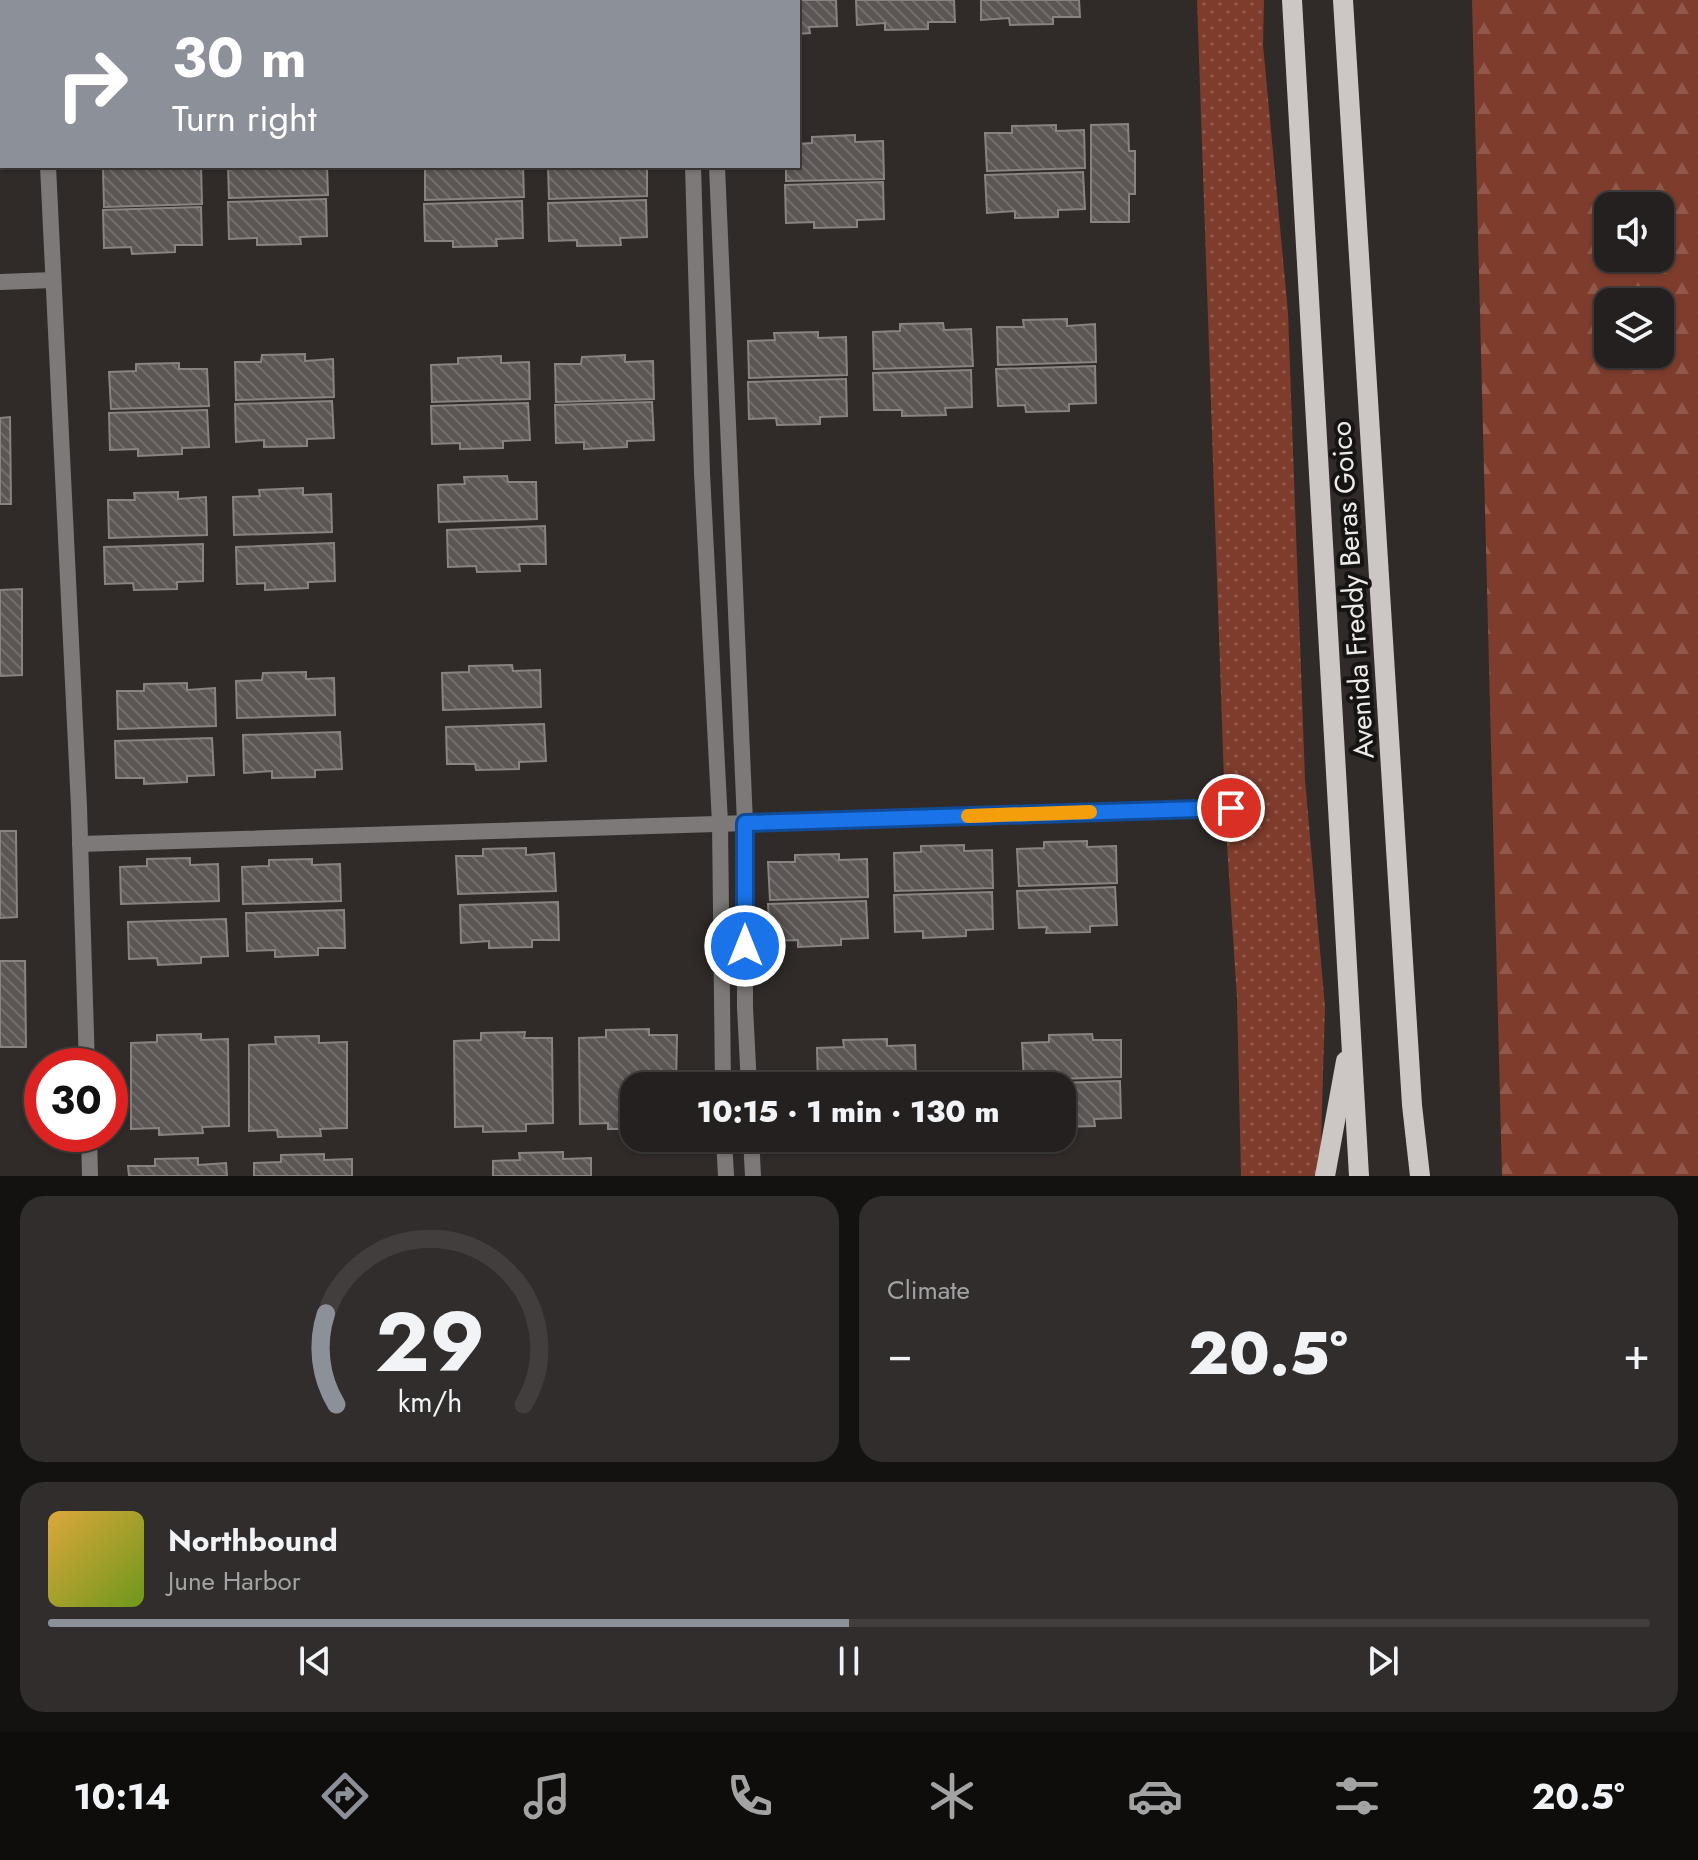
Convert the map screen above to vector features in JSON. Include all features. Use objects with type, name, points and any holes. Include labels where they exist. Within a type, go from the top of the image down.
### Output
[{"type":"main road","name":"Avenida Freddy Beras Goico","points":[[1292,0],[1359,1176]]},
{"type":"main road","name":"Avenida Freddy Beras Goico","points":[[1343,0],[1412,1105],[1420,1176]]},
{"type":"main road","points":[[1325,1176],[1352,1030]]},
{"type":"street","points":[[48,168],[80,844],[86,1048]]},
{"type":"street","points":[[693,168],[695,306],[720,823],[722,1072]]},
{"type":"street","points":[[717,168],[745,823],[745,1007],[748,1072]]},
{"type":"street","points":[[0,282],[53,280]]},
{"type":"street","points":[[695,306],[722,305]]},
{"type":"street","points":[[710,634],[736,633]]},
{"type":"street","points":[[80,844],[1231,808]]},
{"type":"street","points":[[720,1007],[745,1007]]},
{"type":"street","points":[[89,1152],[90,1176]]},
{"type":"street","points":[[725,1152],[726,1176]]},
{"type":"street","points":[[752,1152],[753,1176]]},
{"type":"green space","points":[[1197,0],[1264,0],[1263,45],[1288,313],[1305,780],[1325,1007],[1320,1176],[1241,1176],[1237,999],[1226,829],[1237,827],[1235,782],[1224,781]]},
{"type":"green space","points":[[1472,0],[1698,0],[1698,1176],[1502,1176]]},
{"type":"building","points":[[800,0],[836,0],[837,26],[809,27],[810,33],[800,34]]},
{"type":"building","points":[[856,0],[954,0],[955,22],[928,22],[928,29],[885,30],[885,23],[857,25]]},
{"type":"building","points":[[981,0],[1079,0],[1080,17],[1053,17],[1053,24],[1010,25],[1009,18],[981,20]]},
{"type":"building","points":[[1128,124],[1129,151],[1135,151],[1135,194],[1129,194],[1129,222],[1091,222],[1091,125]]},
{"type":"building","points":[[1056,125],[1056,131],[1084,130],[1085,168],[987,171],[985,133],[1012,133],[1012,126]]},
{"type":"building","points":[[855,135],[855,142],[883,141],[884,179],[786,181],[786,168],[800,168],[800,144],[812,143],[812,137]]},
{"type":"building","points":[[201,168],[202,204],[104,207],[103,169]]},
{"type":"building","points":[[228,168],[327,168],[328,195],[229,198]]},
{"type":"building","points":[[425,168],[523,168],[524,197],[425,200]]},
{"type":"building","points":[[548,168],[647,168],[647,196],[549,199]]},
{"type":"building","points":[[1083,172],[1085,209],[1058,210],[1058,217],[1015,218],[1015,211],[987,213],[985,175]]},
{"type":"building","points":[[883,182],[884,219],[857,220],[857,227],[814,228],[814,222],[786,223],[785,185]]},
{"type":"building","points":[[326,199],[327,236],[300,237],[301,244],[257,245],[257,238],[229,239],[228,202]]},
{"type":"building","points":[[646,200],[647,237],[620,238],[621,245],[577,246],[577,240],[549,241],[548,203]]},
{"type":"building","points":[[522,201],[523,238],[496,239],[497,246],[453,247],[453,241],[425,241],[424,204]]},
{"type":"building","points":[[201,207],[202,245],[175,245],[175,252],[132,254],[131,247],[104,248],[103,210]]},
{"type":"building","points":[[1067,319],[1067,326],[1095,324],[1096,362],[998,365],[997,327],[1024,327],[1023,320]]},
{"type":"building","points":[[943,323],[944,330],[971,329],[973,366],[874,369],[873,332],[900,331],[900,324]]},
{"type":"building","points":[[818,332],[818,338],[846,337],[847,375],[749,378],[748,341],[775,340],[774,333]]},
{"type":"building","points":[[305,354],[305,361],[333,359],[334,397],[236,400],[235,362],[261,362],[262,355]]},
{"type":"building","points":[[625,355],[625,362],[653,361],[654,399],[556,402],[555,364],[581,364],[582,357]]},
{"type":"building","points":[[501,356],[501,363],[529,362],[530,399],[432,402],[431,365],[458,364],[458,358]]},
{"type":"building","points":[[179,363],[179,369],[207,369],[209,406],[111,409],[109,372],[136,371],[136,364]]},
{"type":"building","points":[[1095,366],[1096,403],[1069,404],[1069,411],[1026,412],[1025,405],[998,406],[996,369]]},
{"type":"building","points":[[971,370],[972,407],[945,408],[946,415],[902,416],[902,410],[874,410],[873,373]]},
{"type":"building","points":[[846,379],[847,416],[820,417],[820,424],[777,425],[776,418],[749,419],[748,382]]},
{"type":"building","points":[[332,401],[334,438],[307,439],[307,446],[264,447],[264,440],[236,442],[235,404]]},
{"type":"building","points":[[652,402],[654,440],[627,441],[627,447],[584,449],[584,442],[556,443],[555,405]]},
{"type":"building","points":[[528,403],[530,440],[503,441],[503,448],[460,449],[460,443],[432,444],[431,406]]},
{"type":"building","points":[[207,410],[209,447],[182,448],[182,454],[138,456],[138,449],[110,450],[109,413]]},
{"type":"building","points":[[10,417],[11,504],[0,504],[0,418]]},
{"type":"building","points":[[507,476],[508,482],[536,482],[537,519],[439,522],[438,485],[465,484],[464,477]]},
{"type":"building","points":[[303,488],[303,495],[331,494],[332,532],[234,535],[233,497],[260,496],[259,490]]},
{"type":"building","points":[[178,492],[178,499],[206,497],[207,535],[109,538],[108,500],[135,500],[134,493]]},
{"type":"building","points":[[545,526],[546,564],[519,564],[520,571],[477,572],[476,566],[448,567],[447,530]]},
{"type":"building","points":[[334,543],[335,581],[308,582],[308,588],[265,590],[265,583],[237,584],[236,547]]},
{"type":"building","points":[[203,544],[203,581],[177,582],[177,589],[134,590],[133,583],[105,584],[104,547]]},
{"type":"building","points":[[22,589],[22,675],[0,676],[0,590]]},
{"type":"building","points":[[512,665],[513,671],[540,670],[541,707],[443,710],[442,673],[469,672],[469,666]]},
{"type":"building","points":[[306,672],[306,679],[334,678],[335,715],[237,718],[236,681],[262,680],[263,673]]},
{"type":"building","points":[[187,683],[187,690],[215,688],[216,726],[118,729],[117,691],[144,691],[144,684]]},
{"type":"building","points":[[544,724],[546,761],[519,762],[519,769],[476,770],[475,764],[447,764],[446,727]]},
{"type":"building","points":[[340,732],[342,769],[315,770],[315,777],[272,778],[272,771],[244,773],[243,735]]},
{"type":"building","points":[[212,738],[214,775],[187,776],[187,782],[144,784],[144,778],[116,778],[115,741]]},
{"type":"building","points":[[0,831],[16,831],[17,917],[0,918]]},
{"type":"building","points":[[1087,841],[1087,847],[1116,846],[1117,883],[1019,886],[1017,849],[1044,848],[1044,842]]},
{"type":"building","points":[[964,845],[964,851],[992,850],[993,888],[895,891],[894,853],[921,852],[921,846]]},
{"type":"building","points":[[526,848],[526,855],[554,853],[556,891],[458,894],[456,856],[483,856],[483,849]]},
{"type":"building","points":[[839,854],[839,860],[867,859],[868,897],[770,900],[768,862],[795,862],[795,855]]},
{"type":"building","points":[[190,858],[190,865],[218,864],[219,901],[121,904],[120,867],[147,866],[147,859]]},
{"type":"building","points":[[312,859],[312,865],[340,864],[341,901],[243,904],[242,867],[269,866],[269,860]]},
{"type":"building","points":[[1115,887],[1117,925],[1090,926],[1090,932],[1046,933],[1047,927],[1019,928],[1017,891]]},
{"type":"building","points":[[992,892],[993,929],[966,930],[966,936],[923,938],[923,931],[895,932],[894,895]]},
{"type":"building","points":[[866,901],[868,938],[841,939],[841,945],[798,947],[798,940],[770,941],[768,904]]},
{"type":"building","points":[[558,902],[559,940],[532,940],[532,947],[489,948],[489,941],[461,943],[460,905]]},
{"type":"building","points":[[344,910],[345,948],[318,948],[318,955],[275,957],[275,950],[247,951],[246,913]]},
{"type":"building","points":[[226,919],[228,956],[201,957],[201,963],[158,965],[157,958],[129,959],[128,922]]},
{"type":"building","points":[[0,961],[25,961],[26,1047],[0,1047]]},
{"type":"building","points":[[649,1029],[649,1035],[677,1035],[676,1072],[620,1072],[620,1129],[608,1129],[608,1123],[580,1124],[579,1038],[606,1037],[606,1030]]},
{"type":"building","points":[[525,1032],[524,1038],[552,1038],[553,1123],[526,1124],[526,1131],[483,1132],[483,1126],[455,1127],[454,1041],[481,1040],[481,1033]]},
{"type":"building","points":[[201,1034],[201,1040],[228,1039],[229,1126],[202,1127],[203,1133],[159,1135],[159,1128],[131,1129],[131,1043],[157,1042],[157,1035]]},
{"type":"building","points":[[1092,1034],[1093,1040],[1121,1040],[1121,1077],[1076,1078],[1076,1072],[1024,1072],[1022,1043],[1049,1042],[1049,1035]]},
{"type":"building","points":[[319,1036],[319,1043],[347,1042],[347,1128],[320,1129],[321,1136],[278,1137],[277,1130],[249,1131],[249,1045],[276,1044],[275,1037]]},
{"type":"building","points":[[887,1039],[887,1046],[915,1045],[916,1072],[818,1072],[817,1048],[844,1047],[843,1040]]},
{"type":"building","points":[[1120,1081],[1121,1118],[1094,1119],[1095,1126],[1076,1127],[1076,1082]]},
{"type":"building","points":[[563,1152],[563,1159],[591,1158],[591,1176],[493,1176],[493,1161],[520,1160],[519,1153]]},
{"type":"building","points":[[324,1154],[324,1160],[352,1159],[352,1176],[254,1176],[254,1163],[281,1162],[281,1155]]},
{"type":"building","points":[[198,1158],[198,1165],[226,1163],[227,1176],[129,1176],[128,1166],[155,1166],[155,1159]]},
{"type":"slow traffic","points":[[968,816],[1090,812]]},
{"type":"route","points":[[745,946],[745,823],[1231,808]]}]
